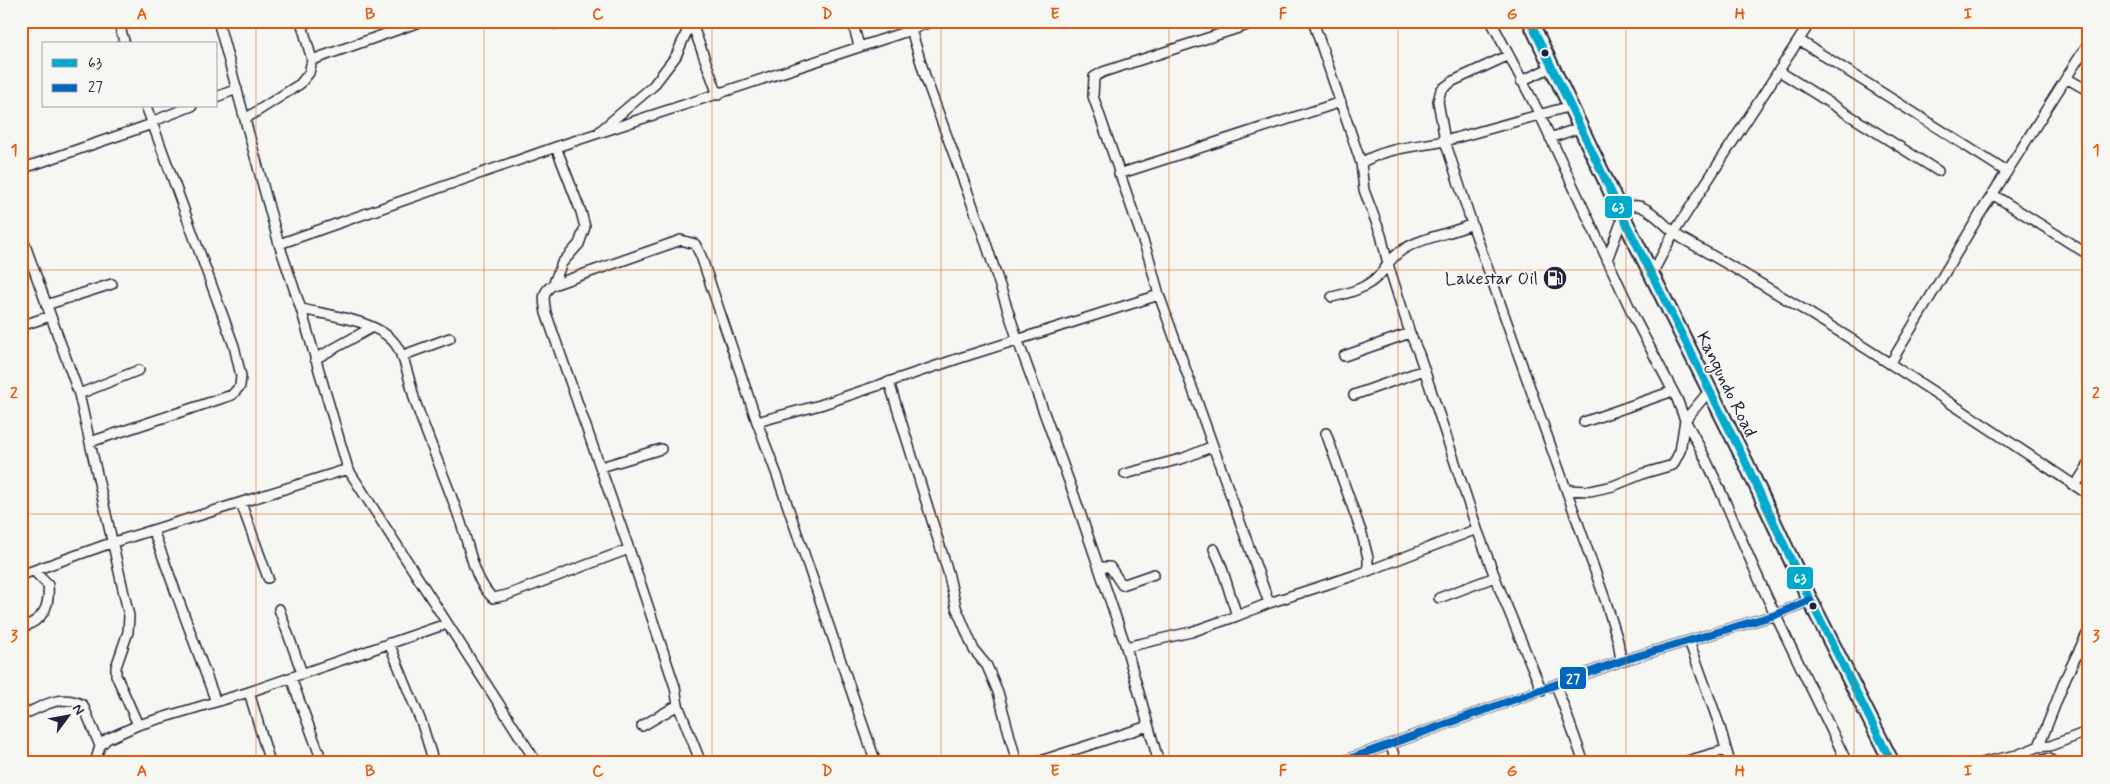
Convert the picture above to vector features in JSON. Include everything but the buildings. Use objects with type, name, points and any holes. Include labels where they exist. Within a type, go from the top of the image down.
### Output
[{"type":"highway","name":"Kangundo Road","points":[[1530,21],[1810,600],[1892,763]]},
{"type":"street","points":[[118,21],[125,42]]},
{"type":"street","points":[[218,21],[279,244],[301,309],[348,470],[537,763]]},
{"type":"street","points":[[245,119],[300,84],[310,73],[312,60],[301,21]]},
{"type":"street","points":[[312,60],[422,21]]},
{"type":"street","points":[[852,21],[859,46]]},
{"type":"street","points":[[279,244],[597,134],[911,30],[932,21]]},
{"type":"street","points":[[1260,21],[1103,72],[1094,78],[1093,96],[1149,258],[1159,295],[1269,603]]},
{"type":"street","points":[[1313,21],[1361,164],[1364,190],[1381,235],[1388,264],[1410,333],[1495,577],[1542,691]]},
{"type":"street","points":[[1490,21],[1538,113],[1607,260],[1673,391],[1685,420],[1711,468],[1775,615],[1811,685],[1847,763]]},
{"type":"street","points":[[1652,274],[1673,234],[1811,21]]},
{"type":"street","points":[[691,22],[718,95]]},
{"type":"street","points":[[597,134],[653,86],[676,56],[691,22]]},
{"type":"street","points":[[911,30],[926,79],[982,230],[1018,341],[1099,567],[1126,647],[1159,763]]},
{"type":"street","points":[[1799,40],[2007,172]]},
{"type":"street","points":[[1890,364],[1992,194],[2089,42]]},
{"type":"street","points":[[1507,56],[1453,81],[1441,90],[1438,101],[1446,141],[1472,224],[1606,602],[1618,641],[1621,662]]},
{"type":"street","points":[[1521,81],[1552,67]]},
{"type":"street","points":[[1779,71],[1938,171]]},
{"type":"street","points":[[2066,78],[2089,91]]},
{"type":"street","points":[[218,96],[237,89]]},
{"type":"street","points":[[1119,174],[1341,102]]},
{"type":"street","points":[[1361,164],[1376,154],[1389,150],[1446,141],[1538,113],[1571,106]]},
{"type":"street","points":[[90,442],[232,395],[240,386],[241,376],[234,346],[147,108]]},
{"type":"street","points":[[21,169],[151,123],[187,108]]},
{"type":"street","points":[[1550,138],[1582,128]]},
{"type":"street","points":[[553,285],[562,263],[579,244],[584,227],[581,212],[556,148]]},
{"type":"street","points":[[1992,194],[2089,255]]},
{"type":"street","points":[[1607,260],[1621,212],[1639,206],[1673,234],[1726,264],[1890,364],[2089,495]]},
{"type":"street","points":[[1332,297],[1350,293],[1372,282],[1381,275],[1394,254],[1402,249],[1472,224]]},
{"type":"street","points":[[21,234],[79,394],[111,543],[129,616],[128,632],[116,667],[116,675],[138,725]]},
{"type":"street","points":[[701,763],[678,705],[675,687],[601,467],[546,312],[543,296],[548,288],[553,285],[681,240],[695,244],[712,289],[876,763]]},
{"type":"street","points":[[46,305],[112,284]]},
{"type":"street","points":[[757,422],[820,405],[1159,295]]},
{"type":"street","points":[[301,309],[345,318],[380,331],[394,342],[401,356],[421,417],[457,510],[485,592],[493,598],[506,596],[628,549]]},
{"type":"street","points":[[21,326],[50,316]]},
{"type":"street","points":[[315,359],[371,328]]},
{"type":"street","points":[[1344,356],[1410,333]]},
{"type":"street","points":[[401,356],[450,338]]},
{"type":"street","points":[[79,394],[138,370]]},
{"type":"street","points":[[1354,394],[1424,370]]},
{"type":"street","points":[[888,382],[948,572],[956,607],[974,650],[987,666],[998,692],[1017,763]]},
{"type":"street","points":[[1567,490],[1590,491],[1614,486],[1645,473],[1673,465],[1680,451],[1685,420],[1710,390]]},
{"type":"street","points":[[1584,422],[1673,391]]},
{"type":"street","points":[[1326,433],[1362,534],[1368,571]]},
{"type":"street","points":[[1125,474],[1184,458],[1213,446]]},
{"type":"street","points":[[601,467],[662,449]]},
{"type":"street","points":[[2075,486],[2089,464]]},
{"type":"street","points":[[21,575],[111,543],[348,470]]},
{"type":"street","points":[[241,503],[268,578]]},
{"type":"street","points":[[1126,647],[1190,632],[1269,603],[1368,571],[1478,529]]},
{"type":"street","points":[[153,530],[216,702]]},
{"type":"street","points":[[1214,549],[1237,616]]},
{"type":"street","points":[[1099,567],[1110,567],[1122,585],[1154,574]]},
{"type":"street","points":[[21,628],[30,625],[43,616],[50,598],[48,585],[34,571]]},
{"type":"street","points":[[1439,598],[1495,577]]},
{"type":"street","points":[[1338,763],[1621,662],[1775,615],[1810,600]]},
{"type":"street","points":[[279,609],[302,673]]},
{"type":"street","points":[[96,762],[100,746],[107,739],[138,725],[249,692],[446,624]]},
{"type":"street","points":[[2039,746],[2066,677],[2086,643],[2089,630]]},
{"type":"street","points":[[1689,641],[1719,724],[1730,763]]},
{"type":"street","points":[[389,643],[422,724],[434,763]]},
{"type":"street","points":[[291,678],[319,754]]},
{"type":"street","points":[[1556,685],[1584,763]]},
{"type":"street","points":[[249,692],[270,763]]},
{"type":"street","points":[[21,716],[49,703],[64,699],[73,700],[83,705],[100,746]]},
{"type":"street","points":[[642,726],[678,705]]},
{"type":"street","points":[[1034,763],[1148,726]]},
{"type":"street","points":[[1980,763],[2016,755],[2039,746],[2050,746],[2089,731]]},
{"type":"street","points":[[1390,744],[1397,763]]},
{"type":"street","points":[[1680,763],[1725,750]]},
{"type":"street","points":[[2023,763],[2049,760],[2056,763]]},
{"type":"transit line","name":"63","points":[[1530,21],[1623,217],[1746,463],[1810,600],[1892,763]]},
{"type":"transit line","name":"27","points":[[1338,763],[1621,661],[1775,615],[1810,600]]},
{"type":"place","name":"Lakestar Oil","points":[[1555,278]]}]
